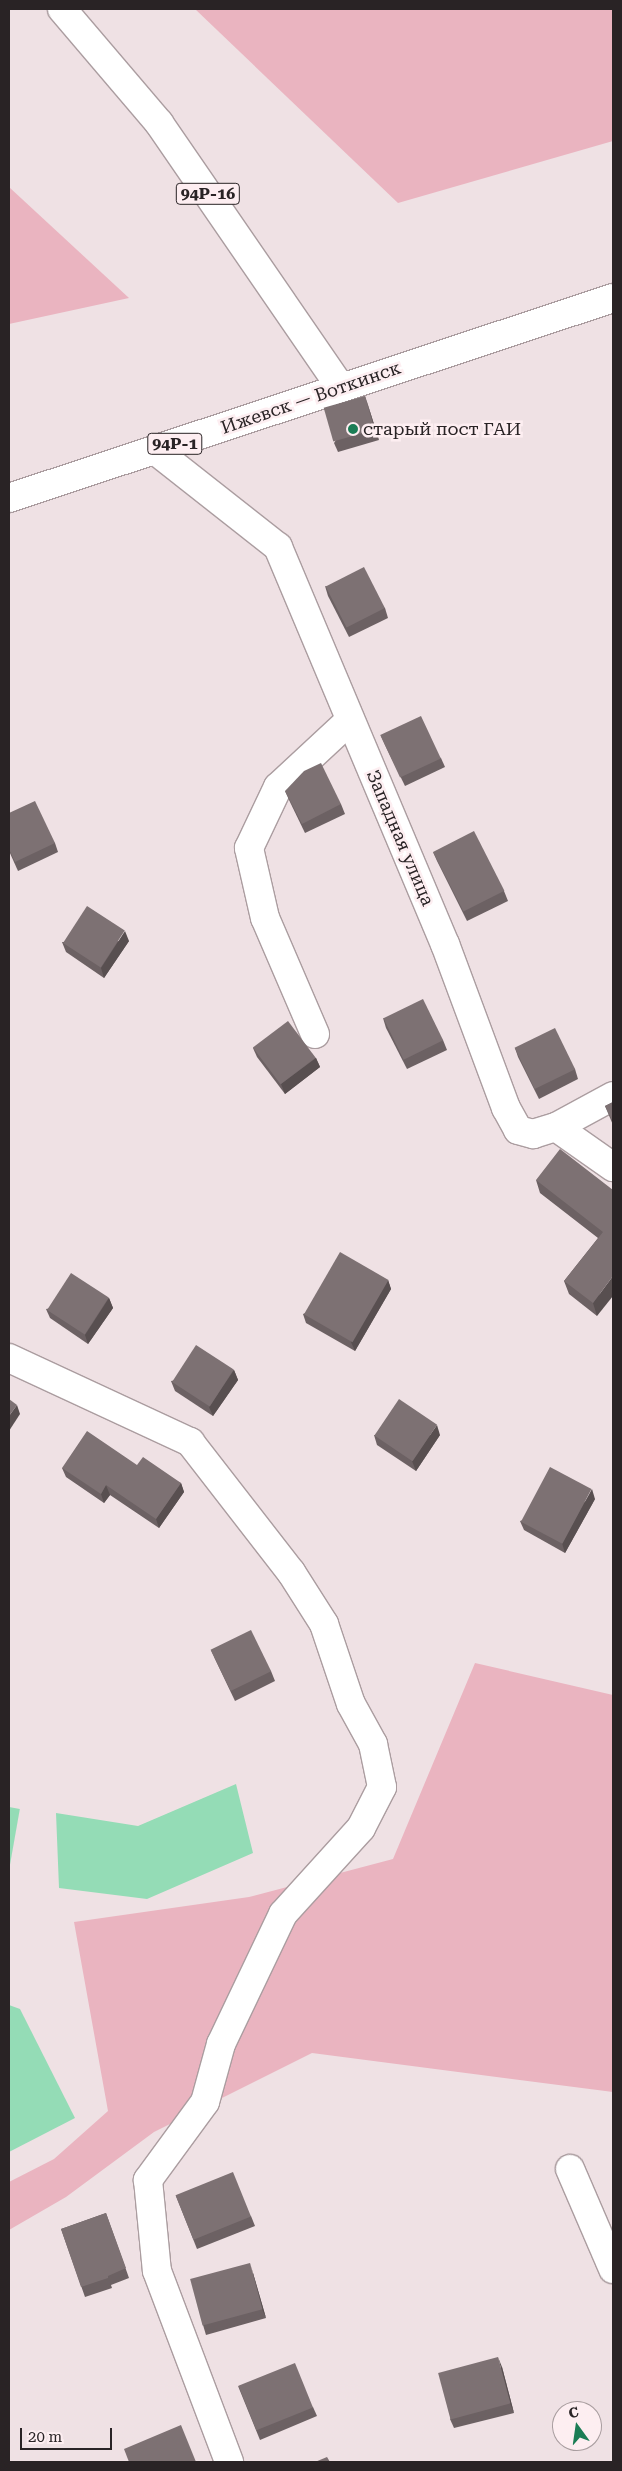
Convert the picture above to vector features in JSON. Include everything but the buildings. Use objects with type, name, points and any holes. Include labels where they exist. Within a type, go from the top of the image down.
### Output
[{"type":"street","name":"94Р-16","points":[[62,9],[159,123],[342,388]]},
{"type":"street","name":"Ижевск — Воткинск","points":[[9,498],[156,451],[613,298]]},
{"type":"street","name":"Западная улица","points":[[156,451],[278,547],[349,721],[445,944],[506,1108],[518,1130],[532,1134],[556,1127]]},
{"type":"street","points":[[315,1034],[265,918],[249,848],[278,787],[349,721]]},
{"type":"street","points":[[613,1096],[556,1127],[613,1167]]},
{"type":"street","points":[[9,1358],[190,1442],[291,1572],[324,1624],[351,1704],[373,1744],[382,1787],[360,1828],[283,1914],[221,2044],[205,2102],[148,2180],[157,2271],[229,2462]]},
{"type":"street","points":[[570,2169],[613,2269]]},
{"type":"shaded area","points":[[195,9],[613,9],[613,141],[398,203]]},
{"type":"shaded area","points":[[9,187],[129,298],[9,324]]},
{"type":"shaded area","points":[[475,1663],[613,1695],[613,2092],[312,2053],[154,2132],[66,2197],[9,2230],[9,2182],[54,2159],[108,2111],[74,1922],[249,1897],[393,1859]]},
{"type":"shaded area","points":[[236,1784],[253,1853],[147,1899],[59,1888],[56,1813],[138,1826]]},
{"type":"shaded area","points":[[9,1807],[20,1809],[9,1870]]},
{"type":"shaded area","points":[[9,2005],[20,2009],[75,2118],[9,2152]]},
{"type":"place","name":"старый пост ГАИ","points":[[353,429]]}]
